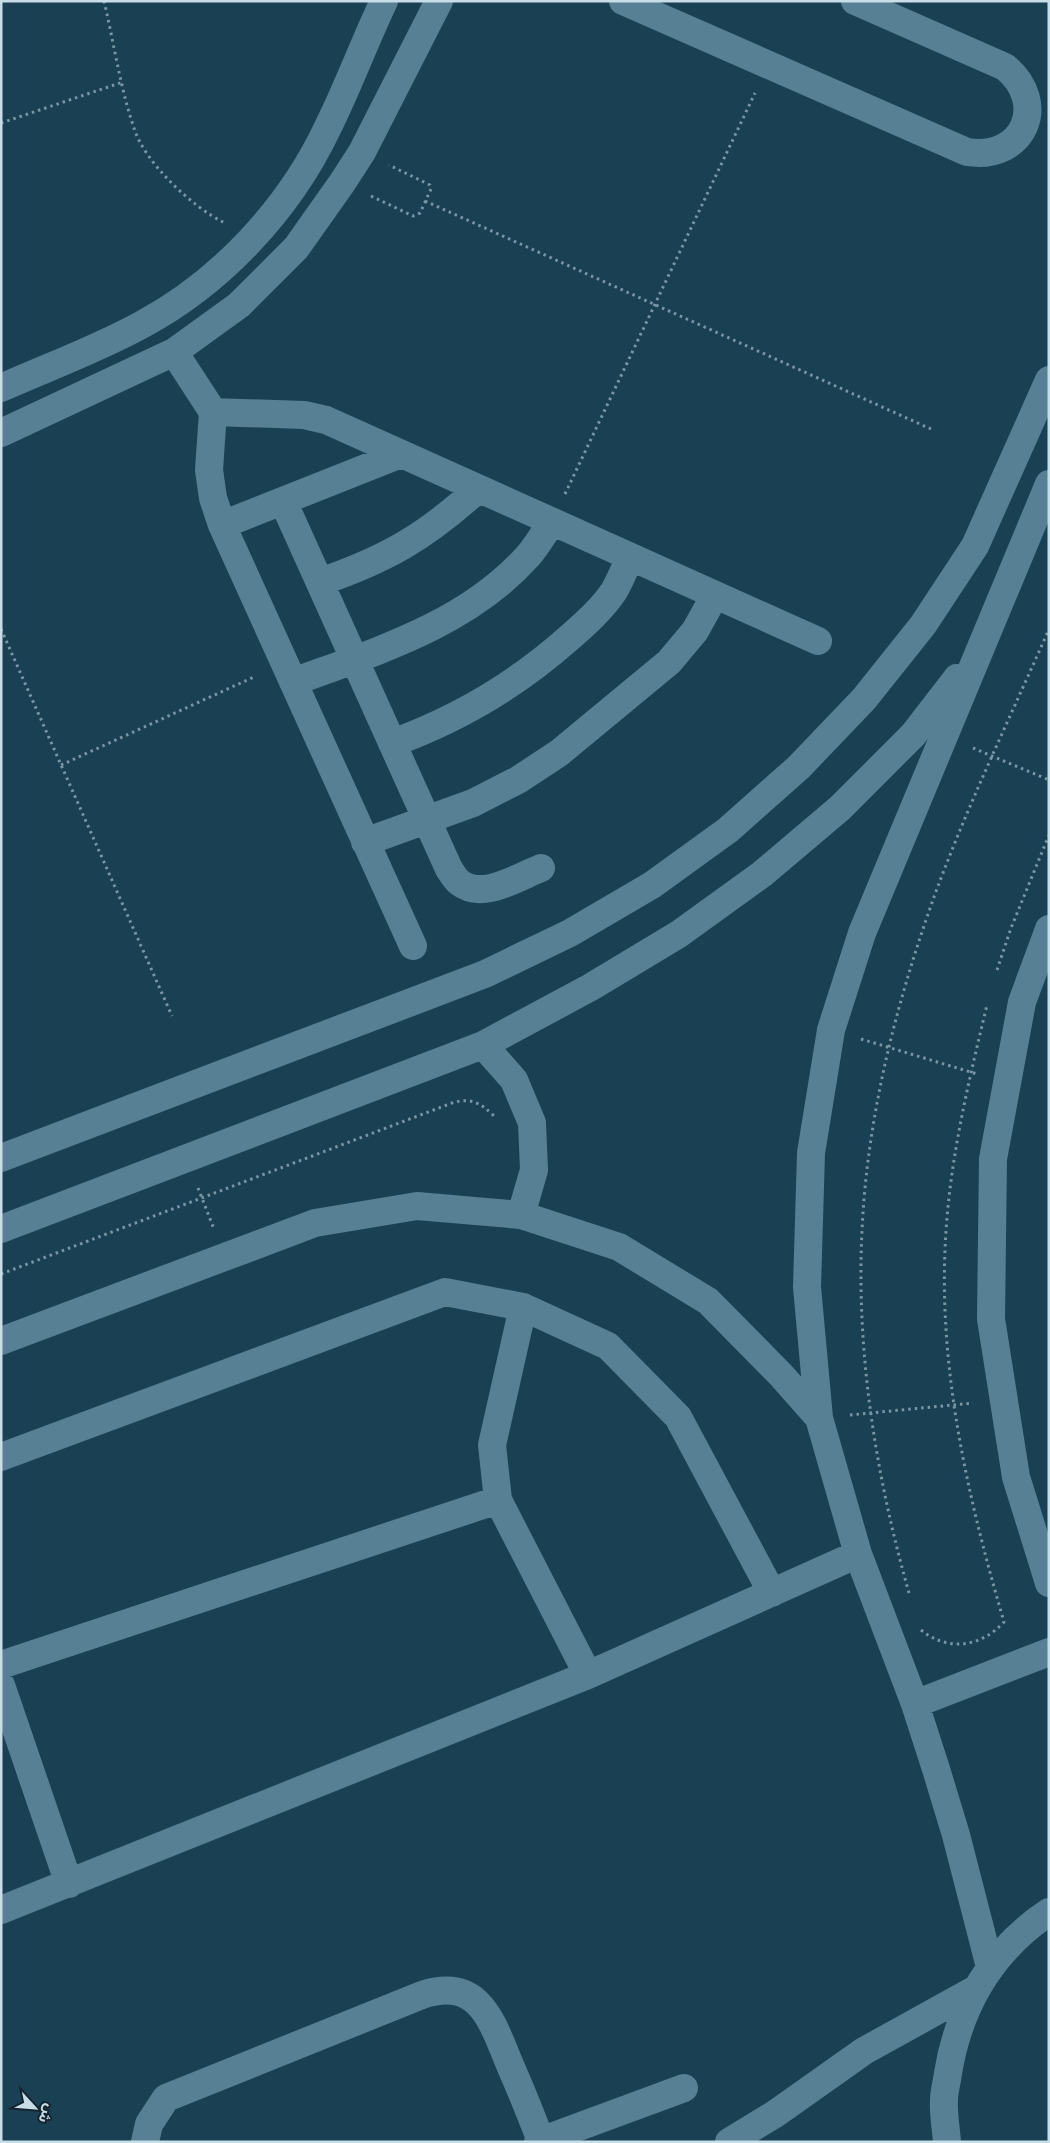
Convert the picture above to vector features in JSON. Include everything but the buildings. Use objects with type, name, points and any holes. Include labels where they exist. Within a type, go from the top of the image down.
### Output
[{"type":"street","points":[[1,388],[143,324],[201,285],[253,237],[294,186],[327,130],[384,1]]},
{"type":"street","points":[[1,432],[174,352],[239,305],[296,248],[362,152],[439,1]]},
{"type":"street","points":[[623,1],[967,152],[982,155],[997,152],[1010,145],[1020,133],[1027,112],[1025,89],[1016,76],[1004,67],[855,1]]},
{"type":"street","points":[[174,352],[213,412],[209,470],[212,498],[222,525],[413,946]]},
{"type":"street","points":[[1,1158],[485,974],[570,933],[635,895],[728,830],[799,767],[864,699],[924,625],[975,546],[1049,380]]},
{"type":"street","points":[[213,412],[304,415],[326,420],[818,641]]},
{"type":"street","points":[[222,525],[401,454]]},
{"type":"street","points":[[983,1978],[956,1834],[915,1704],[858,1554],[819,1418],[807,1287],[811,1163],[831,1030],[862,933],[1049,484]]},
{"type":"street","points":[[320,582],[364,567],[405,546],[443,520],[478,489]]},
{"type":"street","points":[[283,501],[449,869],[458,882],[473,889],[489,889],[541,868]]},
{"type":"street","points":[[289,673],[354,660],[425,632],[462,610],[497,585],[528,556],[552,522]]},
{"type":"street","points":[[392,743],[427,730],[470,710],[510,685],[548,657],[588,621],[613,591],[630,557]]},
{"type":"street","points":[[365,842],[474,803],[518,780],[559,753],[669,662],[695,631],[715,595]]},
{"type":"street","points":[[1,1229],[483,1045],[591,987],[679,934],[762,874],[840,808],[913,735],[978,651]]},
{"type":"street","points":[[1049,928],[1022,1002],[992,1159],[991,1300],[991,1319],[1016,1477],[1049,1583]]},
{"type":"street","points":[[483,1045],[514,1080],[532,1123],[534,1170],[521,1215]]},
{"type":"street","points":[[1,1341],[315,1223],[417,1206],[521,1215],[620,1247],[708,1302],[781,1375],[819,1418]]},
{"type":"street","points":[[1,1457],[445,1292],[523,1307],[608,1346],[678,1417],[772,1593]]},
{"type":"street","points":[[523,1307],[492,1445],[498,1500],[588,1675]]},
{"type":"street","points":[[1,1665],[498,1500]]},
{"type":"street","points":[[1,1910],[588,1675],[858,1554]]},
{"type":"street","points":[[915,1704],[1049,1652]]},
{"type":"street","points":[[1,1684],[69,1884]]},
{"type":"street","points":[[947,2142],[944,2099],[953,2042],[983,1978],[1027,1926],[1049,1912]]},
{"type":"street","points":[[729,2142],[775,2114],[864,2051],[983,1978]]},
{"type":"street","points":[[145,2142],[149,2124],[166,2098],[422,1995],[446,1990],[459,1992],[471,1997],[489,2015],[540,2141],[684,2088]]},
{"type":"path","points":[[104,1],[134,130],[156,165],[183,195],[216,219],[253,237]]},
{"type":"path","points":[[552,522],[768,65]]},
{"type":"path","points":[[1,123],[123,82]]},
{"type":"path","points":[[342,182],[413,216],[420,213],[431,189],[429,184],[362,152]]},
{"type":"path","points":[[425,201],[931,429]]},
{"type":"path","points":[[1,629],[172,1016]]},
{"type":"path","points":[[912,1602],[892,1524],[870,1413],[861,1300],[862,1230],[867,1168],[876,1107],[909,972],[961,826],[1049,629]]},
{"type":"path","points":[[61,765],[289,673]]},
{"type":"path","points":[[944,736],[1049,780]]},
{"type":"path","points":[[997,972],[1011,928],[1049,835]]},
{"type":"path","points":[[919,1628],[930,1637],[942,1642],[968,1644],[994,1632],[1004,1622],[974,1510],[953,1405],[944,1290],[946,1232],[959,1125],[988,999]]},
{"type":"path","points":[[831,1030],[1007,1083]]},
{"type":"path","points":[[1,1274],[459,1100],[481,1104],[498,1122]]},
{"type":"path","points":[[187,1158],[225,1258]]},
{"type":"path","points":[[819,1418],[1004,1400]]}]
